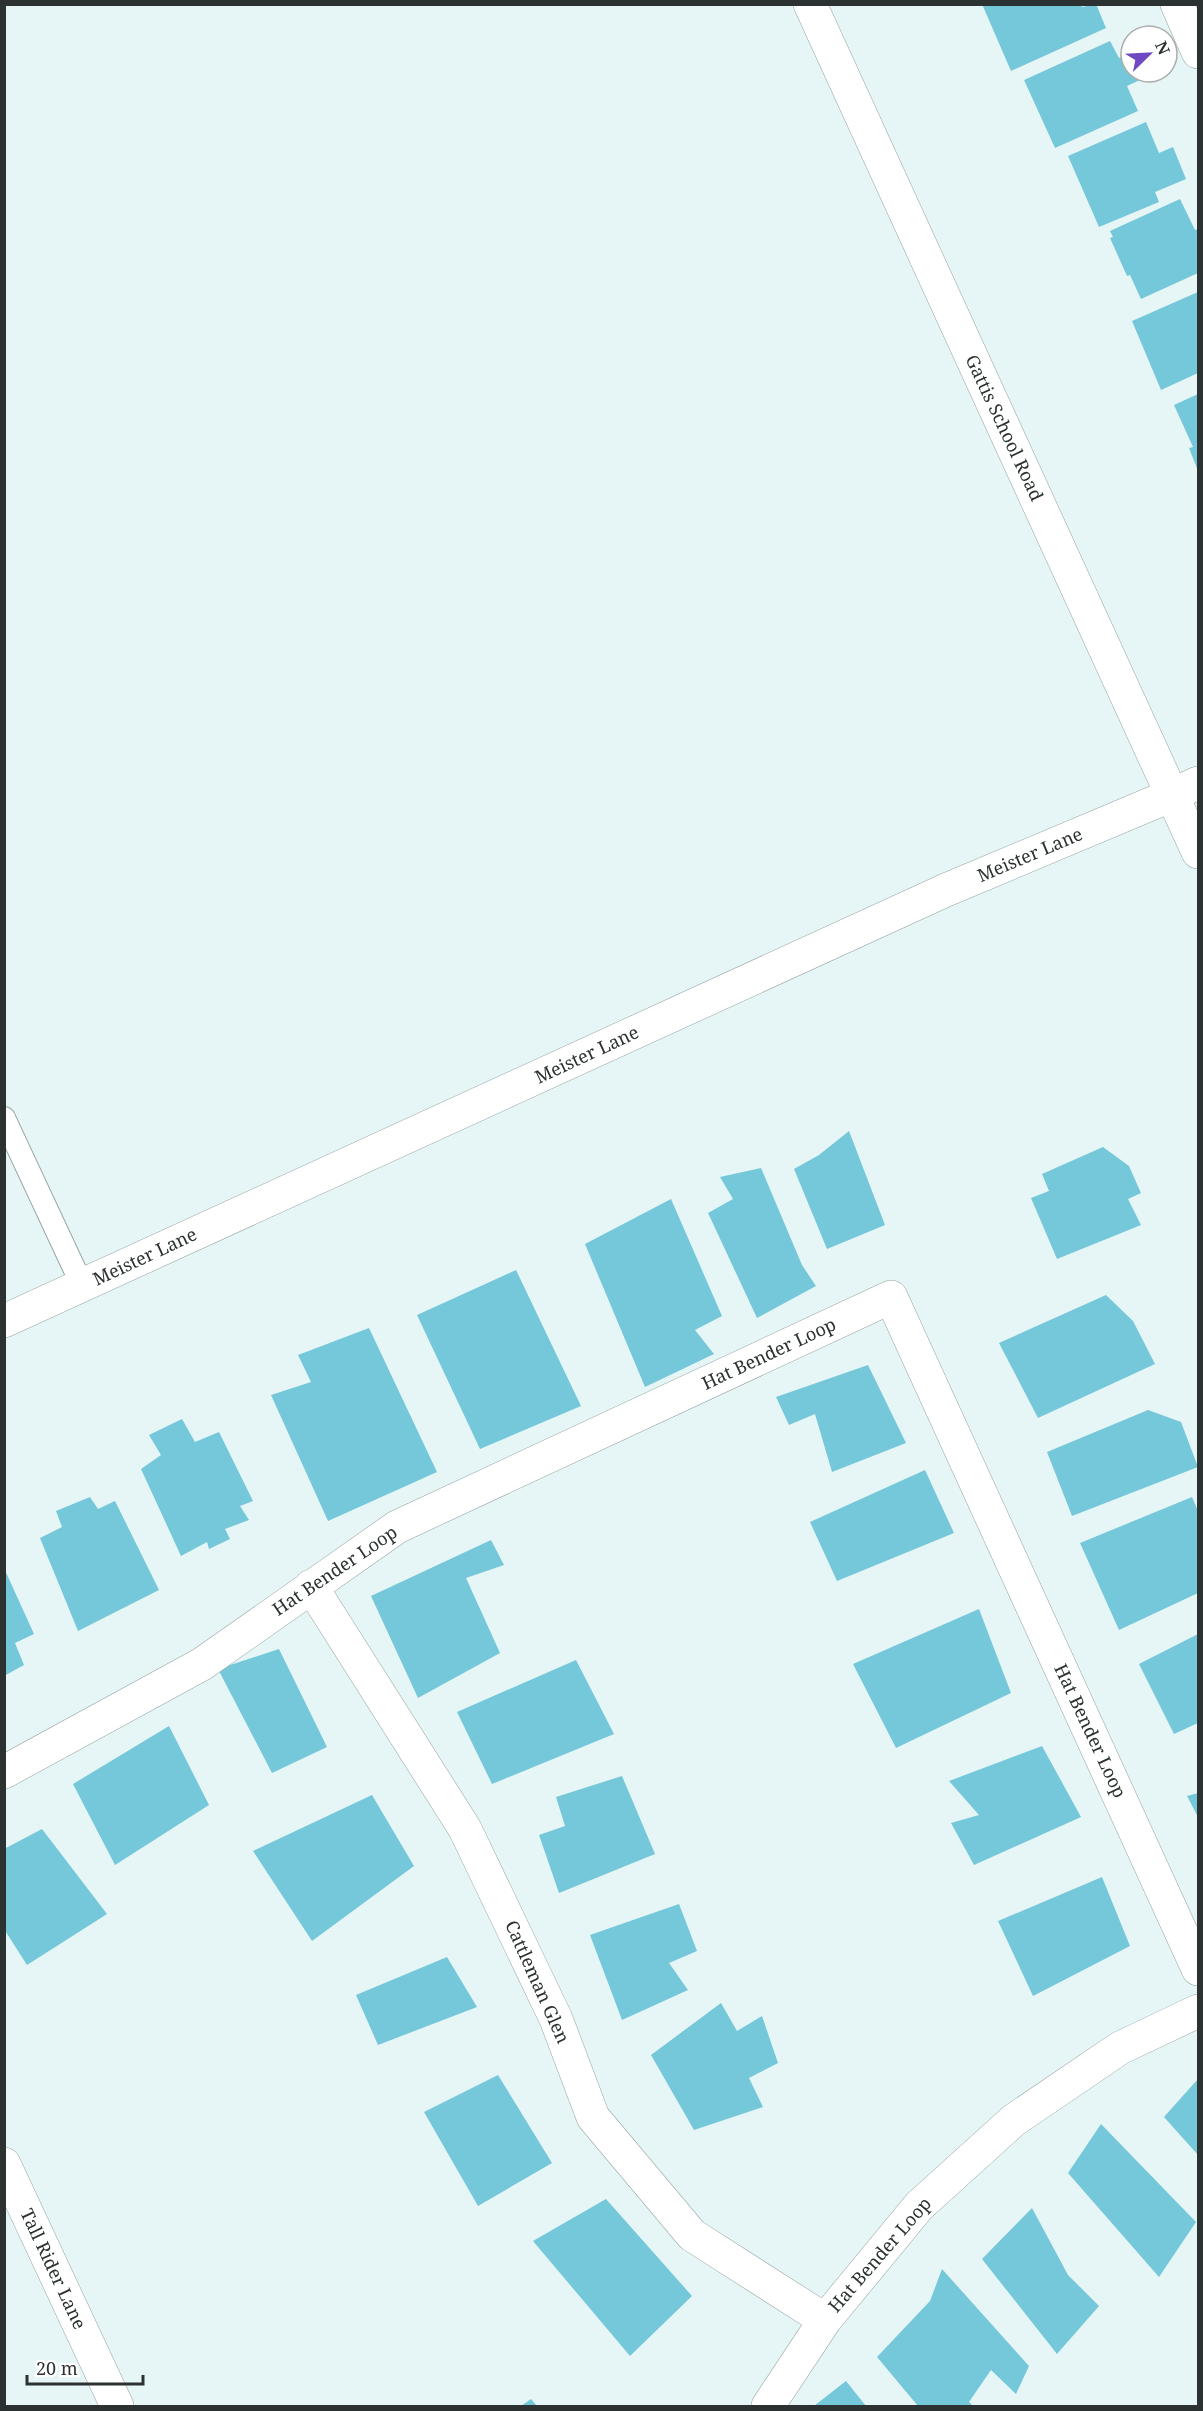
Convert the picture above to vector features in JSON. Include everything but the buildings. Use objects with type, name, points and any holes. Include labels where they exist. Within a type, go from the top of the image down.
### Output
[{"type":"street","name":"Gattis School Road","points":[[810,4],[1185,789],[1198,852]]},
{"type":"street","points":[[1177,4],[1198,52]]},
{"type":"street","name":"Meister Lane","points":[[4,1321],[946,890],[1185,789]]},
{"type":"street","name":"Hat Bender Loop","points":[[4,1772],[202,1664],[398,1527],[891,1297],[1198,1970]]},
{"type":"street","name":"Cattleman Glen","points":[[312,1586],[465,1829],[556,2019],[593,2117],[692,2235],[825,2320]]},
{"type":"street","name":"Hat Bender Loop","points":[[768,2406],[825,2320],[919,2206],[1014,2120],[1120,2048],[1198,2011]]},
{"type":"street","name":"Tall Rider Lane","points":[[4,2164],[117,2406]]},
{"type":"lane","points":[[4,1118],[82,1285]]}]
